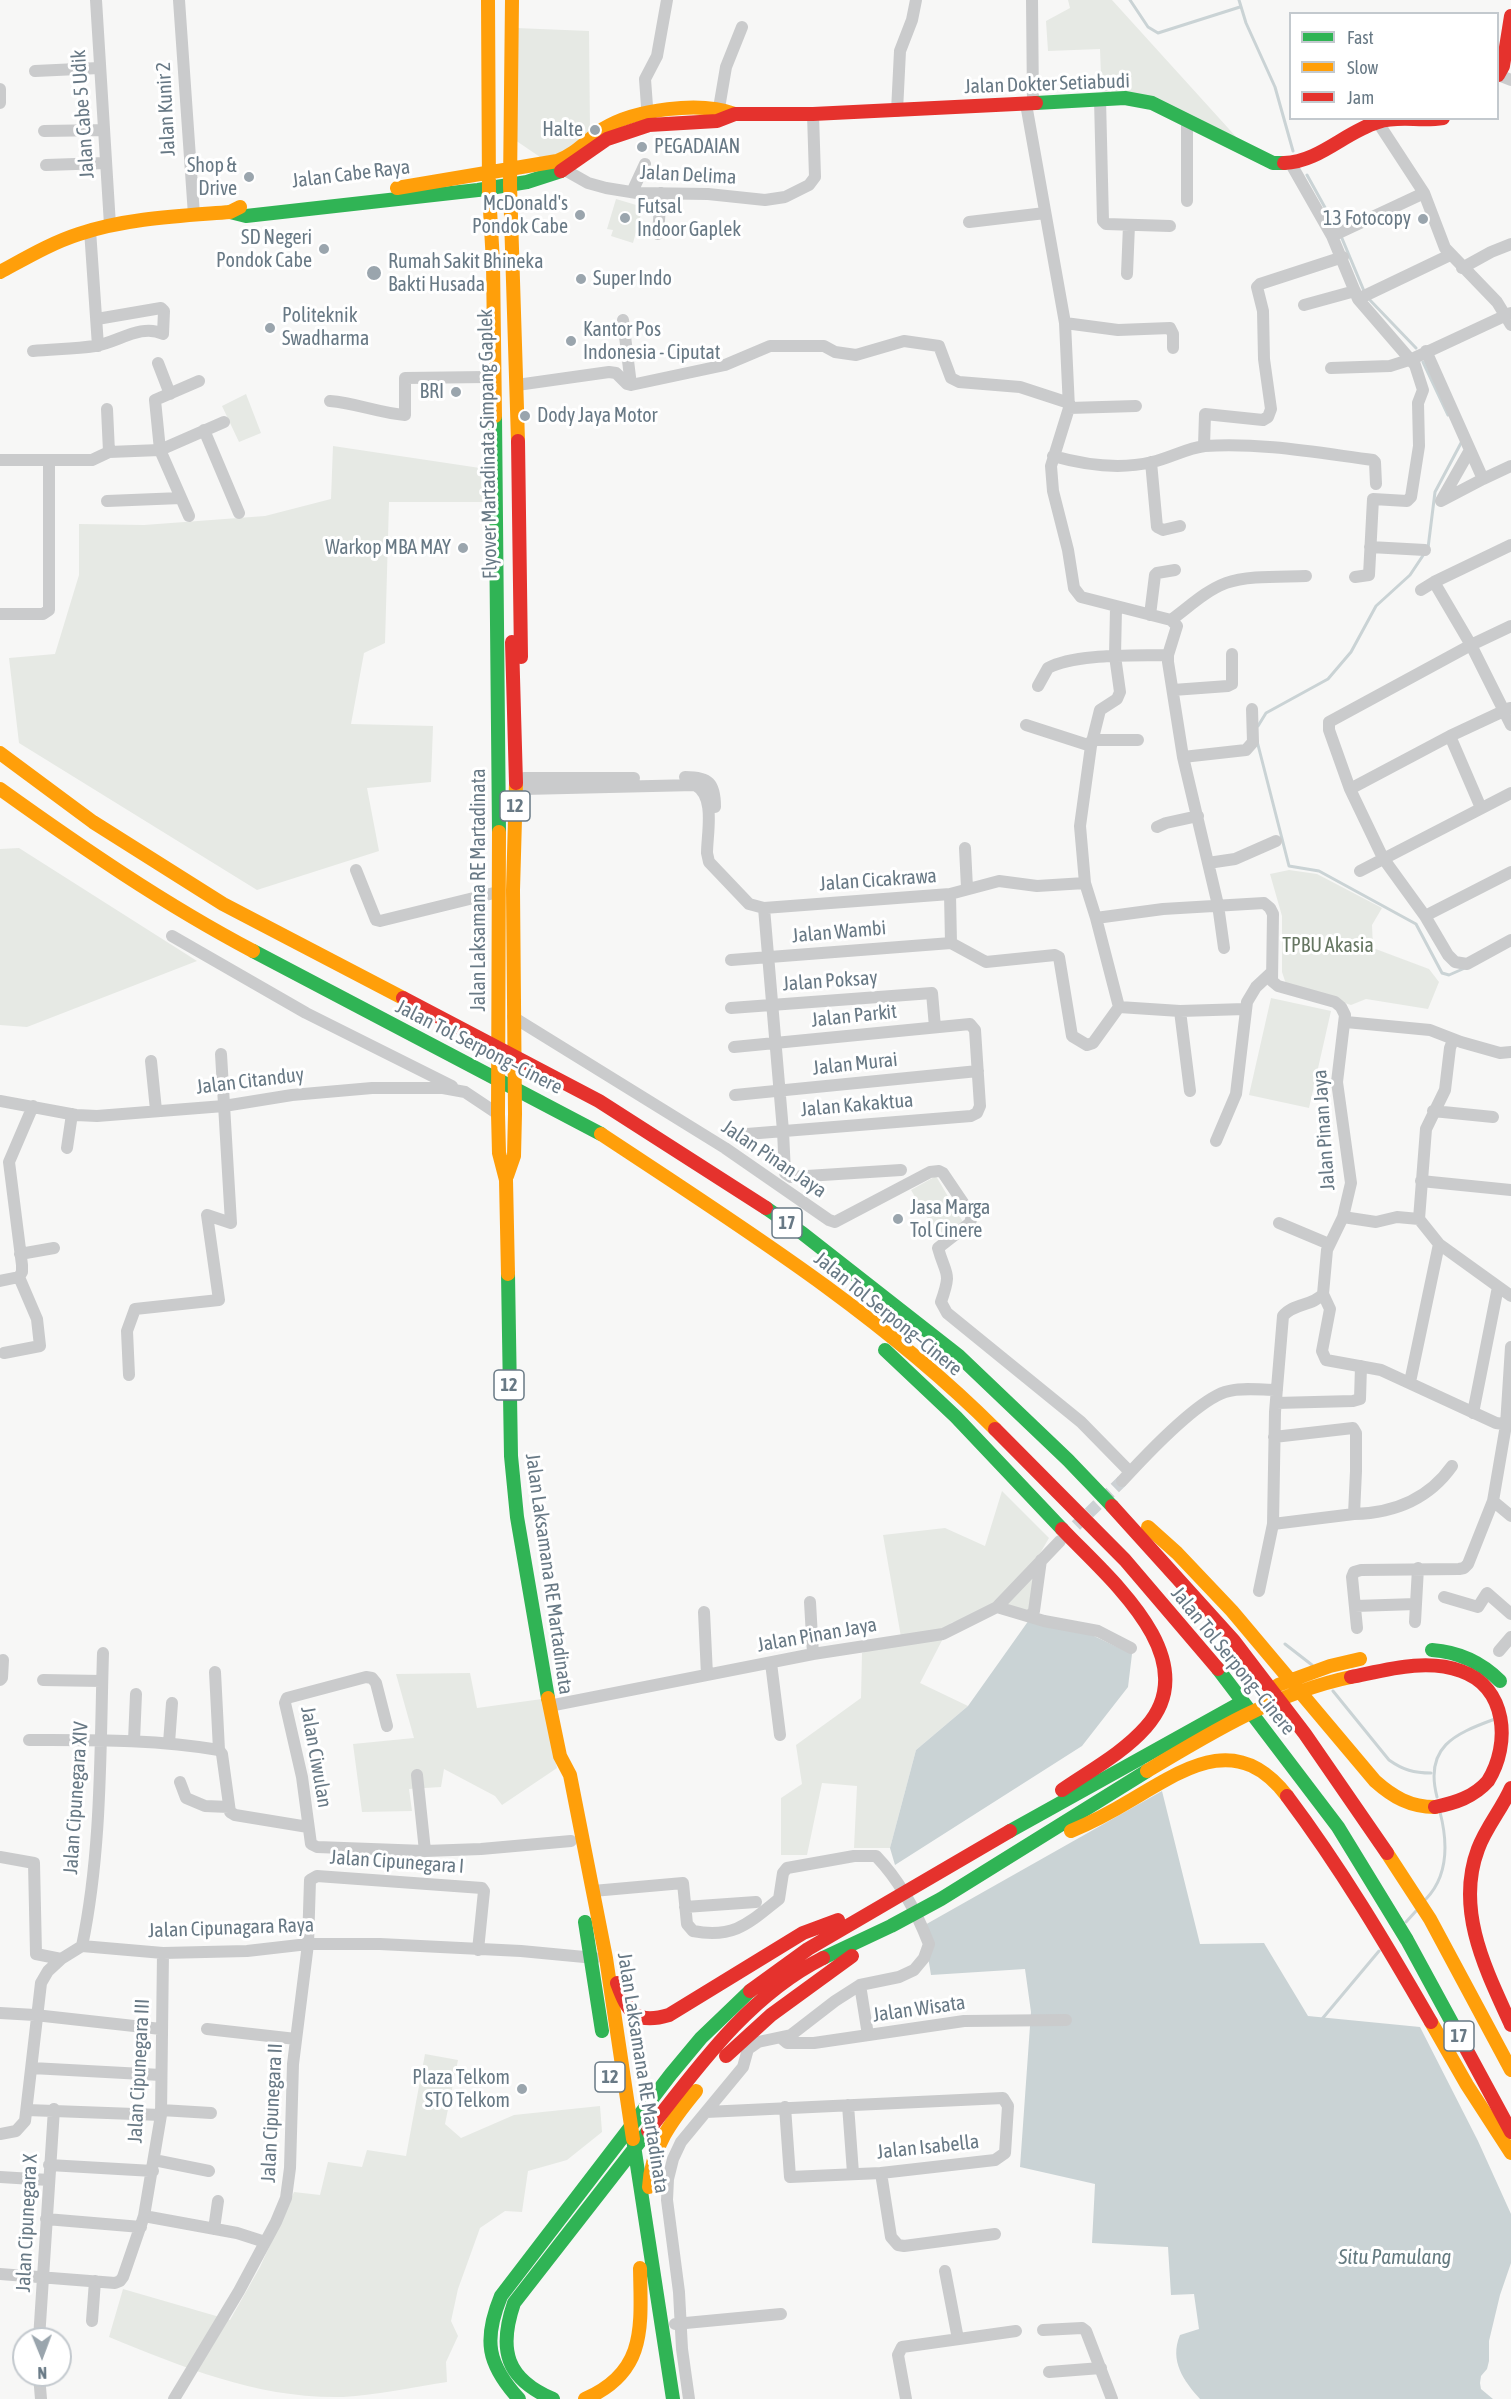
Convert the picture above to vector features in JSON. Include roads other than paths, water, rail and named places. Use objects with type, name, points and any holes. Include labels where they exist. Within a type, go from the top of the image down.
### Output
[{"type":"main road","points":[[475,0],[478,190],[486,377],[490,741],[499,781]]},
{"type":"main road","name":"Flyover Martadinata Simpang Gaplek","points":[[488,0],[489,192],[494,263],[504,599]]},
{"type":"main road","name":"Flyover Martadinata Simpang Gaplek","points":[[500,0],[499,190],[505,310],[504,599]]},
{"type":"main road","points":[[512,0],[510,185],[517,385],[524,783],[524,835],[514,852]]},
{"type":"main road","points":[[1499,72],[1503,66],[1511,16]]},
{"type":"main road","name":"Jalan Dokter Setiabudi","points":[[478,175],[543,164],[572,155],[611,125],[648,119],[718,114],[897,111],[1100,99],[1141,100],[1273,163],[1291,164]]},
{"type":"main road","name":"Jalan Dokter Setiabudi","points":[[478,190],[510,185],[565,170],[581,161],[607,139],[648,119]]},
{"type":"main road","points":[[1291,164],[1377,121],[1399,120]]},
{"type":"main road","points":[[477,141],[487,145],[510,142]]},
{"type":"main road","points":[[510,142],[521,153],[543,164]]},
{"type":"main road","name":"Jalan Cabe Raya","points":[[230,212],[240,207],[353,194],[478,175]]},
{"type":"main road","name":"Jalan Cabe Raya","points":[[0,272],[46,247],[110,225],[230,212],[246,216],[478,190]]},
{"type":"main road","points":[[479,219],[488,212],[496,212],[512,219]]},
{"type":"main road","name":"Jalan Laksamana RE Martadinata","points":[[504,599],[498,892],[506,982],[514,1023],[515,1114],[513,1156],[506,1180]]},
{"type":"main road","name":"Jalan Laksamana RE Martadinata","points":[[504,599],[516,782],[506,982],[498,1021],[499,1153],[506,1180],[511,1456],[522,1553],[549,1706],[560,1756],[570,1775],[606,1958],[661,2399]]},
{"type":"main road","name":"Jalan Tol Serpong–Cinere","points":[[0,753],[93,822],[223,904],[599,1101],[739,1189],[855,1273],[958,1356],[1068,1460],[1143,1538],[1234,1641],[1305,1734],[1410,1888],[1430,1919],[1511,2070]]},
{"type":"main road","name":"Jalan Tol Serpong–Cinere","points":[[0,789],[82,849],[209,928],[588,1126],[754,1235],[849,1304],[939,1377],[986,1419],[1125,1560],[1212,1661],[1338,1827],[1407,1940],[1511,2132]]},
{"type":"main road","points":[[754,1235],[887,1352],[955,1416],[1121,1592],[1153,1635],[1163,1658],[1165,1677],[1162,1702],[1152,1722],[1132,1742],[1095,1766],[1002,1835]]},
{"type":"main road","points":[[585,2399],[614,2385],[634,2356],[640,2330],[646,2268],[650,2162],[656,2147],[688,2100],[744,2037],[783,2005],[902,1921],[1012,1856],[1109,1794],[1262,1708],[1336,1679],[1415,1665],[1441,1664],[1463,1671],[1481,1681],[1496,1697],[1504,1715],[1507,1736],[1503,1759],[1490,1780],[1472,1796],[1450,1806],[1429,1808],[1402,1801],[1379,1785],[1204,1581],[1151,1530],[1068,1460]]},
{"type":"main road","points":[[1414,1650],[1444,1651],[1471,1658],[1492,1672],[1508,1689]]},
{"type":"main road","points":[[519,2399],[497,2374],[490,2356],[489,2336],[492,2316],[501,2296],[647,2105],[701,2038],[730,2008],[763,1980],[808,1949],[1002,1835],[1255,1695],[1330,1666],[1373,1656]]},
{"type":"main road","name":"Jalan Laksamana RE Martadinata","points":[[560,1756],[559,1775],[604,2040]]},
{"type":"main road","points":[[1012,1856],[1105,1816],[1186,1768],[1211,1761],[1237,1761],[1254,1767],[1274,1779],[1321,1841],[1374,1923],[1467,2085],[1511,2153]]},
{"type":"main road","points":[[1511,1788],[1478,1850],[1469,1880],[1469,1914],[1478,1948],[1511,2025]]},
{"type":"main road","points":[[606,1958],[626,2007],[635,2016],[646,2020],[658,2020],[803,1933],[890,1901]]},
{"type":"main road","points":[[553,2399],[530,2388],[511,2366],[506,2353],[504,2337],[507,2320],[514,2303],[529,2281],[712,2049],[741,2019],[772,1993],[817,1962],[902,1921]]},
{"type":"main road","name":"Jalan Laksamana RE Martadinata","points":[[609,2075],[646,2268],[657,2297],[673,2399]]},
{"type":"street","name":"Jalan Cabe 5 Udik","points":[[96,0],[110,225]]},
{"type":"street","name":"Jalan Kunir 2","points":[[179,0],[194,215]]},
{"type":"street","points":[[648,119],[645,79],[656,60],[667,0]]},
{"type":"street","points":[[897,111],[900,51],[912,20],[916,0]]},
{"type":"street","points":[[1032,0],[1030,104],[1045,213],[1065,323],[1069,405],[1051,466],[1053,491],[1068,550],[1074,588],[1081,597],[1116,608],[1171,620],[1178,629],[1168,655],[1173,690],[1183,757],[1218,905],[1224,948]]},
{"type":"street","points":[[718,114],[726,67],[742,27]]},
{"type":"street","points":[[35,70],[99,68]]},
{"type":"street","points":[[0,89],[0,102]]},
{"type":"street","points":[[1100,99],[1102,218],[1106,224],[1170,226]]},
{"type":"street","name":"Jalan Delima","points":[[565,170],[594,185],[632,192],[708,194],[765,200],[785,197],[809,185],[815,177],[813,114]]},
{"type":"street","points":[[1187,121],[1187,201]]},
{"type":"street","points":[[1331,368],[1390,366],[1509,318],[1497,302],[1445,248],[1424,193],[1377,121]]},
{"type":"street","points":[[45,131],[104,130]]},
{"type":"street","points":[[46,165],[105,163]]},
{"type":"street","points":[[632,192],[645,164]]},
{"type":"street","points":[[1291,164],[1337,233],[1342,257],[1359,296],[1412,359],[1423,390],[1418,403],[1419,446],[1411,497],[1407,501],[1373,500],[1369,575],[1356,577]]},
{"type":"street","points":[[658,234],[661,192]]},
{"type":"street","points":[[1337,233],[1424,193]]},
{"type":"street","points":[[969,222],[1045,213]]},
{"type":"street","points":[[1127,274],[1129,225]]},
{"type":"street","points":[[90,231],[98,346]]},
{"type":"street","points":[[1462,268],[1511,244]]},
{"type":"street","points":[[1304,305],[1359,296],[1374,291],[1450,255]]},
{"type":"street","points":[[1204,446],[1205,414],[1263,420],[1268,417],[1270,410],[1264,359],[1263,311],[1257,288],[1260,284],[1342,257]]},
{"type":"street","points":[[33,351],[98,346],[145,331],[157,331],[164,334],[164,311],[160,308],[97,319]]},
{"type":"street","points":[[623,320],[632,385]]},
{"type":"street","points":[[1065,323],[1118,330],[1170,327],[1173,334],[1173,348]]},
{"type":"street","points":[[517,385],[609,372],[616,373],[627,384],[632,385],[725,365],[770,345],[824,346],[835,352],[856,355],[899,342],[911,341],[939,346],[951,378],[959,382],[1020,387],[1069,405],[1136,406]]},
{"type":"street","points":[[1426,351],[1483,479]]},
{"type":"street","points":[[158,363],[170,394]]},
{"type":"street","points":[[330,401],[347,402],[382,413],[405,415],[405,378],[486,377]]},
{"type":"street","points":[[189,516],[160,450],[155,400],[199,381]]},
{"type":"street","points":[[517,402],[532,400]]},
{"type":"street","points":[[107,409],[109,452]]},
{"type":"street","points":[[0,460],[92,460],[109,452],[160,450],[224,422]]},
{"type":"street","points":[[204,430],[239,513]]},
{"type":"street","points":[[1053,456],[1080,464],[1100,466],[1151,462],[1204,446],[1291,450],[1373,460],[1376,484]]},
{"type":"street","points":[[1470,450],[1441,501],[1511,465]]},
{"type":"street","points":[[0,614],[43,614],[49,610],[49,461]]},
{"type":"street","points":[[1151,462],[1157,527],[1163,530],[1180,526]]},
{"type":"street","points":[[107,501],[181,498]]},
{"type":"street","points":[[1421,590],[1511,545]]},
{"type":"street","points":[[1370,547],[1425,550]]},
{"type":"street","points":[[1150,615],[1155,575],[1175,570]]},
{"type":"street","points":[[1171,620],[1209,591],[1238,579],[1306,576]]},
{"type":"street","points":[[1434,582],[1507,709],[1511,725]]},
{"type":"street","points":[[1116,608],[1115,656],[1120,692],[1117,699],[1100,710],[1092,743],[1080,826],[1085,883],[1119,1007]]},
{"type":"street","points":[[1511,626],[1471,645],[1329,722],[1329,730],[1350,789],[1383,858],[1425,916],[1443,948],[1455,962],[1467,964],[1511,939]]},
{"type":"street","points":[[1173,690],[1228,687],[1232,684],[1232,654]]},
{"type":"street","points":[[1038,686],[1043,673],[1053,665],[1115,656],[1168,655]]},
{"type":"street","points":[[1350,789],[1450,736],[1507,709]]},
{"type":"street","points":[[1183,757],[1246,750],[1251,747],[1253,742],[1251,710]]},
{"type":"street","points":[[1026,725],[1092,743],[1138,740]]},
{"type":"street","points":[[1450,736],[1481,808]]},
{"type":"street","points":[[524,783],[696,777],[705,779],[714,790],[714,852],[725,878],[748,904],[764,908],[785,1173],[791,1177],[901,1170]]},
{"type":"street","points":[[1360,871],[1511,793]]},
{"type":"street","points":[[1157,827],[1198,816]]},
{"type":"street","points":[[1208,863],[1235,860],[1276,841]]},
{"type":"street","points":[[965,848],[967,888]]},
{"type":"street","points":[[356,870],[376,920],[380,921],[498,892]]},
{"type":"street","points":[[1425,916],[1511,873]]},
{"type":"street","points":[[950,894],[999,881],[1037,886],[1085,883]]},
{"type":"street","name":"Jalan Cicakrawa","points":[[764,908],[950,894],[951,943]]},
{"type":"street","points":[[1096,918],[1164,909],[1264,903],[1273,914],[1271,973],[1272,981],[1278,986],[1335,1002],[1341,1007],[1346,1022],[1430,1030],[1453,1040],[1500,1053],[1511,1052]]},
{"type":"street","points":[[172,936],[306,1013],[458,1089]]},
{"type":"street","points":[[951,943],[986,962],[1055,955],[1059,957],[1072,1036],[1087,1045],[1093,1043],[1119,1007]]},
{"type":"street","name":"Jalan Wambi","points":[[731,960],[951,943]]},
{"type":"street","points":[[1216,1141],[1236,1094],[1245,1009],[1256,987],[1271,973]]},
{"type":"street","name":"Jalan Poksay","points":[[731,1008],[932,993],[935,1027]]},
{"type":"street","points":[[1119,1007],[1180,1011],[1245,1009]]},
{"type":"street","points":[[1180,1011],[1190,1091]]},
{"type":"street","name":"Jalan Pinan Jaya","points":[[514,1023],[725,1148],[829,1220],[835,1222],[930,1172],[943,1173],[972,1216],[970,1222],[938,1248],[946,1267],[948,1281],[940,1302],[947,1313],[1081,1422],[1126,1476],[1175,1427],[1230,1390],[1276,1396],[1353,1401],[1360,1399],[1361,1366],[1329,1361],[1324,1357],[1322,1351],[1330,1309],[1323,1294],[1329,1244],[1343,1217],[1351,1183],[1337,1072],[1346,1022]]},
{"type":"street","name":"Jalan Parkit","points":[[734,1047],[970,1024],[975,1030],[978,1071]]},
{"type":"street","points":[[1419,1220],[1425,1130],[1445,1090],[1453,1040]]},
{"type":"street","points":[[129,1375],[127,1331],[135,1309],[219,1300],[207,1215],[231,1223],[221,1054]]},
{"type":"street","points":[[150,1061],[156,1110]]},
{"type":"street","name":"Jalan Murai","points":[[735,1095],[978,1071]]},
{"type":"street","name":"Jalan Kakaktua","points":[[747,1134],[971,1116],[977,1113],[980,1107],[978,1071]]},
{"type":"street","name":"Jalan Citanduy","points":[[0,1101],[72,1114],[97,1116],[224,1106],[274,1097],[372,1088],[458,1089],[498,1113]]},
{"type":"street","points":[[0,1281],[19,1277],[22,1272],[9,1162],[33,1106]]},
{"type":"street","points":[[1433,1112],[1493,1117]]},
{"type":"street","points":[[67,1148],[72,1114]]},
{"type":"street","points":[[1421,1181],[1511,1190]]},
{"type":"street","points":[[1343,1217],[1376,1222],[1397,1217],[1419,1220],[1439,1244],[1511,1296]]},
{"type":"street","points":[[1279,1223],[1329,1244]]},
{"type":"street","points":[[1410,1382],[1439,1244]]},
{"type":"street","points":[[20,1254],[54,1248]]},
{"type":"street","points":[[4,1353],[40,1346],[37,1319],[19,1277]]},
{"type":"street","points":[[1473,1413],[1498,1287]]},
{"type":"street","points":[[1259,1591],[1273,1524],[1274,1437],[1283,1316],[1290,1309],[1319,1298],[1323,1294]]},
{"type":"street","points":[[1357,1628],[1352,1577],[1354,1572],[1464,1568],[1468,1563],[1492,1501],[1509,1425],[1511,1347]]},
{"type":"street","points":[[1361,1366],[1380,1370],[1496,1423],[1509,1425]]},
{"type":"street","points":[[1274,1437],[1353,1428],[1356,1433],[1354,1514]]},
{"type":"street","points":[[1273,1524],[1393,1510],[1408,1505],[1433,1488],[1452,1466]]},
{"type":"street","points":[[1492,1501],[1511,1516]]},
{"type":"street","name":"Jalan Pinan Jaya","points":[[549,1706],[813,1654],[943,1634],[997,1607],[1060,1541]]},
{"type":"street","points":[[1030,1616],[1034,1611],[1041,1560]]},
{"type":"street","points":[[1415,1622],[1418,1569]]},
{"type":"street","points":[[1444,1597],[1478,1607],[1487,1593],[1511,1614]]},
{"type":"street","points":[[810,1602],[813,1654]]},
{"type":"street","points":[[1355,1606],[1416,1604]]},
{"type":"street","points":[[997,1607],[1044,1621],[1098,1631],[1131,1648]]},
{"type":"street","points":[[705,1612],[707,1675]]},
{"type":"street","points":[[1499,1651],[1511,1638]]},
{"type":"street","name":"Jalan Cipunegara XIV","points":[[82,1946],[92,1871],[99,1789],[103,1653]]},
{"type":"street","points":[[0,1680],[3,1660]]},
{"type":"street","points":[[771,1663],[780,1735]]},
{"type":"street","points":[[215,1672],[219,1750],[222,1754],[230,1812],[235,1815],[308,1827]]},
{"type":"street","name":"Jalan Ciwulan","points":[[387,1726],[376,1683],[372,1678],[366,1677],[287,1698],[285,1703],[303,1777],[311,1845],[425,1851],[481,1849],[571,1841]]},
{"type":"street","points":[[43,1680],[102,1681]]},
{"type":"street","points":[[134,1741],[136,1694]]},
{"type":"street","points":[[169,1743],[171,1703]]},
{"type":"street","points":[[29,1740],[134,1741],[219,1750]]},
{"type":"street","points":[[417,1775],[425,1851]]},
{"type":"street","points":[[180,1782],[186,1798],[205,1806],[229,1807]]},
{"type":"street","points":[[592,1891],[682,1883],[687,1924],[693,1931],[728,1933],[741,1928],[779,1899],[783,1873],[787,1869],[854,1857],[876,1856],[888,1868],[921,1925],[929,1944],[924,1958],[914,1970],[899,1977],[860,1985],[791,2035],[758,2042],[748,2049],[742,2067],[681,2142],[673,2159],[668,2179],[667,2200],[679,2292],[682,2349],[689,2399]]},
{"type":"street","points":[[0,1857],[34,1863],[36,1954],[61,1959]]},
{"type":"street","name":"Jalan Cipunegara I","points":[[308,1944],[310,1880],[317,1876],[482,1888],[484,1891],[478,1950]]},
{"type":"street","points":[[685,1907],[756,1902]]},
{"type":"street","name":"Jalan Cipunagara Raya","points":[[82,1946],[163,1953],[247,1951],[308,1944],[380,1944],[606,1958]]},
{"type":"street","name":"Jalan Cipunegara II","points":[[174,2399],[239,2291],[286,2198],[296,2039],[308,1944]]},
{"type":"street","points":[[1,2134],[16,2131],[22,2126],[27,2110],[35,2014],[41,1983],[48,1971],[61,1959],[82,1946]]},
{"type":"street","name":"Jalan Cipunegara III","points":[[0,2274],[95,2282],[120,2281],[142,2221],[154,2165],[161,2113],[163,1953]]},
{"type":"street","points":[[860,1985],[868,2035]]},
{"type":"street","points":[[0,2013],[35,2014],[161,2029]]},
{"type":"street","name":"Jalan Wisata","points":[[780,2037],[787,2043],[814,2043],[964,2021],[1066,2020]]},
{"type":"street","points":[[207,2029],[296,2039]]},
{"type":"street","points":[[32,2068],[161,2074]]},
{"type":"street","name":"Jalan Isabella","points":[[706,2112],[785,2107],[995,2097],[1003,2098],[1006,2101],[1005,2153],[995,2160],[881,2173],[790,2177],[785,2107]]},
{"type":"street","points":[[848,2105],[853,2173]]},
{"type":"street","name":"Jalan Cipunegara X","points":[[40,2327],[54,2109]]},
{"type":"street","points":[[27,2110],[211,2113]]},
{"type":"street","points":[[49,2164],[154,2165],[209,2171]]},
{"type":"street","points":[[881,2173],[891,2237],[898,2245],[995,2234]]},
{"type":"street","points":[[0,2177],[49,2180]]},
{"type":"street","points":[[214,2229],[218,2201]]},
{"type":"street","points":[[46,2219],[142,2221],[214,2229],[237,2233],[265,2242]]},
{"type":"street","points":[[945,2271],[958,2339]]},
{"type":"street","points":[[92,2321],[95,2282]]},
{"type":"street","points":[[657,2297],[679,2292]]},
{"type":"street","points":[[662,2327],[781,2314]]},
{"type":"street","points":[[1043,2330],[1082,2328],[1086,2331],[1112,2399]]},
{"type":"street","points":[[906,2399],[898,2355],[899,2349],[1017,2331]]},
{"type":"street","points":[[1049,2372],[1101,2368]]},
{"type":"water","points":[[1029,1620],[1094,1636],[1132,1654],[1128,1687],[1082,1746],[895,1865],[890,1848],[916,1750],[968,1706]]},
{"type":"water","name":"Situ Pamulang","points":[[1162,1791],[1200,1944],[1264,1943],[1308,2016],[1420,2027],[1478,2141],[1511,2214],[1511,2263],[1500,2295],[1489,2341],[1487,2369],[1481,2376],[1480,2383],[1481,2389],[1493,2399],[1200,2399],[1184,2378],[1176,2353],[1180,2335],[1199,2329],[1194,2294],[1171,2295],[1168,2247],[1092,2243],[1095,2184],[1020,2167],[1031,2012],[1025,1969],[931,1975],[923,1926]]},
{"type":"waterway","points":[[1130,0],[1148,27],[1158,33],[1240,7]]},
{"type":"waterway","points":[[1239,0],[1246,23],[1275,87],[1293,151]]},
{"type":"waterway","points":[[1307,175],[1338,231]]},
{"type":"waterway","points":[[1341,236],[1364,291]]},
{"type":"waterway","points":[[1367,297],[1416,348]]},
{"type":"waterway","points":[[1423,362],[1448,415]]},
{"type":"waterway","points":[[1428,548],[1435,492],[1461,443]]},
{"type":"waterway","points":[[1258,726],[1266,713],[1328,679],[1351,652],[1376,606],[1410,575],[1424,554]]},
{"type":"waterway","points":[[1257,741],[1289,866],[1319,871],[1416,924],[1442,973],[1449,975],[1465,968]]},
{"type":"waterway","points":[[1285,1644],[1312,1665]]},
{"type":"waterway","points":[[1333,1691],[1389,1760],[1409,1770],[1431,1773]]},
{"type":"waterway","points":[[1437,1797],[1434,1780],[1439,1754],[1455,1737],[1495,1719]]},
{"type":"waterway","points":[[1426,1899],[1439,1880],[1444,1858],[1444,1835],[1440,1812]]},
{"type":"waterway","points":[[1406,1922],[1416,1911]]},
{"type":"waterway","points":[[1322,2019],[1379,1951]]},
{"type":"tunnel","points":[[1063,1538],[1122,1481]]},
{"type":"place","name":"Halte","points":[[595,130]]},
{"type":"place","name":"PEGADAIAN","points":[[642,147]]},
{"type":"place","name":"Shop & Drive","points":[[249,177]]},
{"type":"place","name":"McDonald's Pondok Cabe","points":[[580,215]]},
{"type":"place","name":"Futsal Indoor Gaplek","points":[[625,218]]},
{"type":"place","name":"13 Fotocopy","points":[[1423,219]]},
{"type":"place","name":"SD Negeri Pondok Cabe","points":[[324,249]]},
{"type":"place","name":"Rumah Sakit Bhineka Bakti Husada","points":[[374,273]]},
{"type":"place","name":"Super Indo","points":[[581,279]]},
{"type":"place","name":"Politeknik Swadharma","points":[[270,328]]},
{"type":"place","name":"Kantor Pos Indonesia - Ciputat","points":[[571,341]]},
{"type":"place","name":"BRI","points":[[456,392]]},
{"type":"place","name":"Dody Jaya Motor","points":[[525,416]]},
{"type":"place","name":"Warkop MBA MAY","points":[[463,548]]},
{"type":"place","name":"Jasa Marga Tol Cinere","points":[[898,1219]]},
{"type":"place","name":"Plaza Telkom STO Telkom","points":[[522,2089]]},
{"type":"park label","name":"TPBU Akasia","points":[[1328,946]]}]
